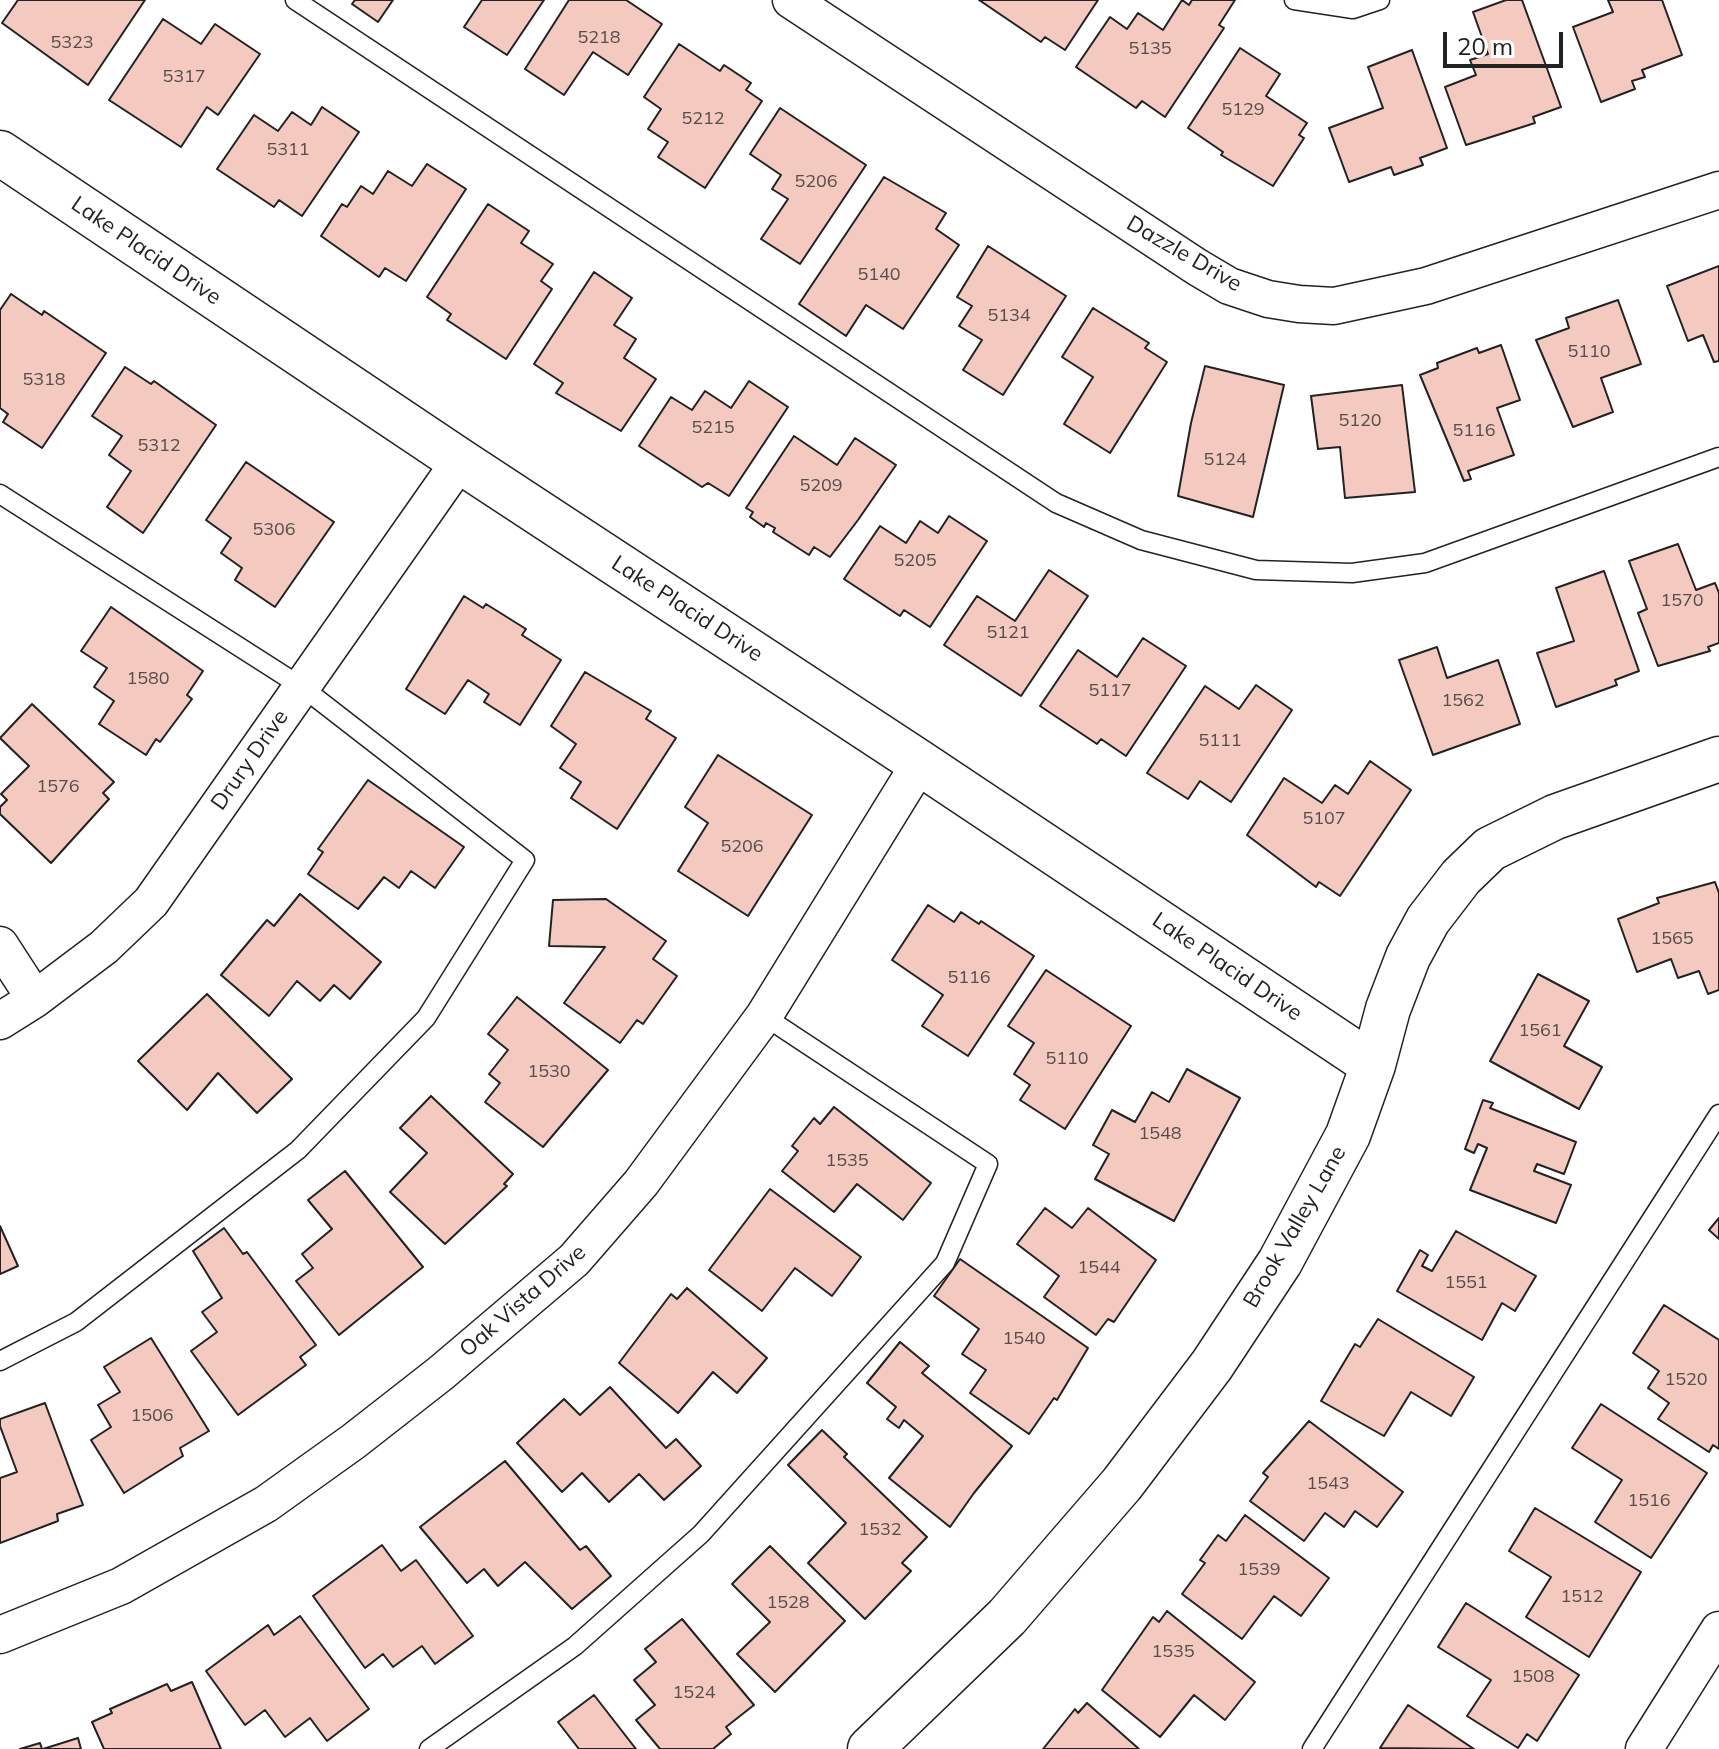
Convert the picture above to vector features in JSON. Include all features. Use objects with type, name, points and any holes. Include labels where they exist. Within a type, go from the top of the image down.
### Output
[{"type":"street","name":"Dazzle Drive","points":[[791,0],[1197,267],[1229,286],[1268,299],[1334,306],[1426,286],[1719,190]]},
{"type":"street","name":"Lake Placid Drive","points":[[0,153],[1373,1065]]},
{"type":"street","name":"Drury Drive","points":[[0,1021],[104,947],[151,902],[460,461]]},
{"type":"street","name":"Brook Valley Lane","points":[[870,1749],[1007,1617],[1122,1484],[1212,1365],[1280,1262],[1348,1135],[1408,957],[1428,920],[1461,877],[1490,849],[1555,817],[1719,759]]},
{"type":"street","name":"Oak Vista Drive","points":[[0,1635],[121,1586],[266,1504],[441,1373],[574,1260],[641,1183],[764,1016],[920,763]]},
{"type":"street","points":[[0,945],[35,999]]},
{"type":"street","points":[[1644,1749],[1719,1630]]},
{"type":"lane","points":[[295,0],[1056,503],[1141,540],[1256,570],[1352,573],[1425,563],[1719,457]]},
{"type":"lane","points":[[1294,0],[1353,9],[1380,0]]},
{"type":"lane","points":[[0,494],[302,687],[525,860],[426,1018],[298,1150],[76,1322],[0,1361]]},
{"type":"lane","points":[[429,1749],[575,1646],[701,1534],[945,1263],[988,1164],[764,1016]]},
{"type":"lane","points":[[1312,1749],[1719,1114]]},
{"type":"building","points":[[18,0],[145,0],[88,85],[2,23]]},
{"type":"building","points":[[355,0],[393,0],[378,22],[352,4]]},
{"type":"building","points":[[482,0],[544,0],[507,55],[464,27]]},
{"type":"building","points":[[569,0],[626,0],[662,24],[628,75],[593,52],[564,95],[525,69]]},
{"type":"building","points":[[979,0],[1098,0],[1065,50],[1045,37],[1041,42]]},
{"type":"building","points":[[1182,0],[1189,5],[1192,0],[1235,0],[1219,25],[1224,28],[1165,117],[1142,101],[1136,108],[1076,67],[1110,17],[1127,29],[1138,13],[1163,30]]},
{"type":"building","points":[[1506,0],[1522,0],[1561,107],[1533,117],[1535,123],[1466,145],[1445,87],[1476,75],[1470,60],[1488,54],[1473,12]]},
{"type":"building","points":[[1608,0],[1662,0],[1682,55],[1642,70],[1645,77],[1632,81],[1635,89],[1601,102],[1573,27],[1613,12]]},
{"type":"building","points":[[163,19],[201,44],[215,24],[260,54],[218,115],[207,107],[181,147],[109,100]]},
{"type":"building","points":[[679,44],[720,71],[724,65],[751,83],[746,90],[762,101],[705,188],[658,157],[668,142],[648,129],[661,109],[644,97]]},
{"type":"building","points":[[1240,48],[1280,74],[1266,96],[1307,123],[1299,135],[1304,138],[1273,186],[1221,155],[1223,152],[1188,128]]},
{"type":"building","points":[[1412,50],[1447,148],[1420,158],[1423,165],[1394,175],[1391,167],[1349,182],[1329,128],[1383,108],[1368,67]]},
{"type":"building","points":[[322,107],[359,132],[302,216],[279,200],[274,207],[217,169],[254,115],[278,131],[292,112],[311,125]]},
{"type":"building","points":[[780,108],[866,165],[800,264],[761,239],[788,199],[772,189],[781,175],[750,154]]},
{"type":"building","points":[[427,164],[466,189],[406,281],[385,268],[379,277],[321,236],[342,204],[347,207],[361,186],[373,194],[388,171],[412,186]]},
{"type":"building","points":[[884,177],[946,213],[936,229],[959,245],[903,329],[866,305],[846,336],[799,304]]},
{"type":"building","points":[[488,204],[529,231],[521,243],[553,264],[541,281],[552,289],[506,359],[447,320],[451,314],[427,297]]},
{"type":"building","points":[[988,246],[1066,296],[1003,395],[963,370],[982,340],[959,326],[972,306],[957,297]]},
{"type":"building","points":[[1719,266],[1719,361],[1714,362],[1703,335],[1688,341],[1667,286]]},
{"type":"building","points":[[594,272],[632,298],[614,325],[636,339],[624,358],[656,379],[621,431],[556,393],[563,383],[534,364]]},
{"type":"building","points":[[11,294],[42,315],[44,311],[106,353],[42,448],[3,422],[8,414],[0,408],[0,310]]},
{"type":"building","points":[[1618,300],[1641,364],[1601,378],[1613,412],[1573,427],[1536,340],[1569,328],[1566,318]]},
{"type":"building","points":[[1093,308],[1149,343],[1145,348],[1167,362],[1110,453],[1064,424],[1093,377],[1062,357]]},
{"type":"building","points":[[1501,345],[1520,400],[1497,408],[1514,455],[1468,471],[1471,479],[1464,481],[1420,375],[1438,368],[1437,363],[1477,348],[1479,353]]},
{"type":"building","points":[[1205,366],[1284,385],[1253,517],[1178,496]]},
{"type":"building","points":[[125,367],[151,384],[154,381],[216,425],[143,533],[107,507],[131,471],[109,455],[122,436],[92,416]]},
{"type":"building","points":[[749,381],[788,407],[729,496],[708,483],[702,487],[639,446],[671,397],[692,410],[705,391],[731,408]]},
{"type":"building","points":[[1402,385],[1415,492],[1345,498],[1340,447],[1318,449],[1311,396]]},
{"type":"building","points":[[794,436],[837,465],[855,438],[896,465],[830,557],[814,547],[809,555],[773,532],[775,528],[766,523],[764,527],[750,517],[753,512],[746,508]]},
{"type":"building","points":[[246,462],[334,522],[275,607],[235,580],[242,568],[221,553],[231,538],[206,520]]},
{"type":"building","points":[[949,516],[987,541],[930,627],[904,610],[900,616],[844,579],[880,526],[906,543],[920,521],[938,533]]},
{"type":"building","points":[[1678,544],[1696,590],[1715,583],[1719,593],[1719,643],[1708,647],[1710,651],[1658,666],[1638,613],[1647,609],[1629,561]]},
{"type":"building","points":[[1049,570],[1088,596],[1021,696],[944,645],[977,596],[1015,621]]},
{"type":"building","points":[[1604,571],[1639,671],[1615,680],[1617,685],[1556,707],[1537,653],[1574,641],[1556,588]]},
{"type":"building","points":[[464,596],[483,608],[486,604],[526,629],[522,635],[561,660],[520,725],[484,702],[489,694],[468,680],[445,714],[406,689]]},
{"type":"building","points":[[111,607],[203,671],[187,695],[192,699],[160,742],[156,739],[146,755],[99,724],[114,701],[94,687],[107,668],[81,651]]},
{"type":"building","points":[[1143,638],[1186,666],[1126,756],[1101,739],[1097,744],[1040,706],[1078,650],[1117,677]]},
{"type":"building","points":[[1437,647],[1447,678],[1498,660],[1520,724],[1433,755],[1399,660]]},
{"type":"building","points":[[585,672],[651,711],[646,719],[676,738],[617,829],[571,798],[581,782],[560,768],[576,744],[551,726]]},
{"type":"building","points":[[1256,685],[1292,710],[1231,802],[1200,781],[1188,799],[1147,773],[1205,686],[1239,709]]},
{"type":"building","points":[[32,704],[114,782],[103,793],[109,799],[51,863],[0,814],[0,807],[7,800],[1,794],[29,766],[0,738]]},
{"type":"building","points":[[718,755],[812,815],[748,916],[678,871],[708,823],[685,807]]},
{"type":"building","points":[[1370,761],[1411,790],[1340,896],[1319,882],[1316,887],[1247,835],[1284,778],[1322,803],[1335,785],[1348,794]]},
{"type":"building","points":[[368,780],[464,847],[435,888],[411,871],[399,888],[384,877],[358,909],[308,874],[323,852],[318,849]]},
{"type":"building","points":[[1715,882],[1719,893],[1719,990],[1708,994],[1699,971],[1678,978],[1671,959],[1637,972],[1618,919],[1659,903],[1657,898]]},
{"type":"building","points":[[300,894],[381,962],[350,999],[334,985],[320,1001],[297,981],[269,1016],[221,975],[267,920],[274,926]]},
{"type":"building","points":[[606,899],[666,941],[653,959],[677,976],[643,1024],[637,1020],[620,1043],[564,1003],[605,947],[549,946],[553,900]]},
{"type":"building","points":[[928,905],[954,922],[961,912],[979,924],[981,921],[1034,956],[968,1056],[922,1026],[943,995],[892,960]]},
{"type":"building","points":[[1046,970],[1131,1026],[1065,1129],[1020,1100],[1030,1085],[1014,1074],[1034,1043],[1008,1026]]},
{"type":"building","points":[[1538,974],[1589,1001],[1564,1046],[1602,1067],[1579,1109],[1490,1061]]},
{"type":"building","points":[[207,994],[292,1079],[257,1113],[218,1073],[187,1110],[138,1061]]},
{"type":"building","points":[[517,997],[608,1070],[543,1147],[485,1102],[500,1083],[489,1074],[508,1050],[488,1034]]},
{"type":"building","points":[[1187,1069],[1240,1098],[1174,1221],[1095,1179],[1109,1154],[1093,1145],[1112,1110],[1135,1122],[1152,1092],[1169,1102]]},
{"type":"building","points":[[431,1096],[513,1174],[504,1184],[507,1186],[445,1244],[390,1192],[427,1153],[400,1128]]},
{"type":"building","points":[[1483,1100],[1493,1103],[1490,1108],[1576,1142],[1564,1174],[1537,1164],[1534,1171],[1571,1185],[1556,1223],[1470,1190],[1487,1148],[1478,1144],[1474,1153],[1465,1149]]},
{"type":"building","points":[[834,1107],[931,1183],[903,1220],[857,1184],[834,1212],[782,1171],[798,1151],[792,1146],[814,1118],[820,1124]]},
{"type":"building","points":[[345,1171],[423,1267],[339,1335],[296,1281],[313,1268],[302,1254],[332,1229],[308,1200]]},
{"type":"building","points":[[770,1189],[861,1257],[832,1296],[795,1268],[762,1311],[709,1270]]},
{"type":"building","points":[[1045,1208],[1072,1228],[1088,1208],[1156,1260],[1114,1322],[1108,1319],[1096,1335],[1044,1297],[1059,1276],[1017,1244]]},
{"type":"building","points":[[1719,1218],[1719,1239],[1709,1230]]},
{"type":"building","points":[[0,1226],[18,1266],[0,1274]]},
{"type":"building","points":[[224,1228],[243,1254],[247,1252],[316,1345],[300,1357],[306,1365],[238,1415],[191,1351],[217,1332],[202,1312],[222,1298],[193,1251]]},
{"type":"building","points":[[1456,1231],[1536,1276],[1515,1311],[1502,1303],[1482,1340],[1397,1291],[1420,1250],[1428,1255],[1422,1266],[1432,1271]]},
{"type":"building","points":[[960,1259],[1088,1348],[1057,1400],[1054,1398],[1029,1434],[970,1393],[986,1370],[962,1354],[979,1329],[934,1296]]},
{"type":"building","points":[[687,1288],[767,1358],[737,1393],[713,1372],[678,1413],[619,1363],[671,1294],[677,1299]]},
{"type":"building","points":[[1664,1305],[1719,1340],[1719,1449],[1713,1445],[1709,1452],[1658,1419],[1669,1403],[1648,1388],[1659,1371],[1633,1353]]},
{"type":"building","points":[[1378,1319],[1474,1377],[1451,1416],[1411,1392],[1384,1436],[1321,1401],[1355,1344],[1360,1347]]},
{"type":"building","points":[[151,1338],[209,1431],[180,1448],[183,1456],[124,1493],[91,1440],[111,1427],[98,1405],[120,1392],[104,1367]]},
{"type":"building","points":[[900,1342],[929,1366],[922,1373],[1012,1446],[950,1527],[889,1478],[923,1436],[904,1420],[899,1428],[887,1419],[896,1407],[867,1383]]},
{"type":"building","points":[[610,1387],[666,1448],[676,1439],[701,1466],[664,1500],[639,1474],[609,1502],[582,1473],[562,1492],[517,1443],[564,1399],[580,1415]]},
{"type":"building","points":[[45,1403],[83,1505],[57,1514],[58,1521],[0,1543],[0,1478],[17,1472],[0,1419]]},
{"type":"building","points":[[1601,1404],[1707,1473],[1651,1558],[1595,1522],[1622,1480],[1572,1448]]},
{"type":"building","points":[[1309,1421],[1403,1492],[1377,1527],[1355,1511],[1344,1527],[1325,1513],[1304,1541],[1250,1501],[1268,1477],[1263,1473]]},
{"type":"building","points":[[822,1430],[847,1454],[844,1457],[927,1537],[902,1563],[911,1571],[865,1619],[808,1563],[846,1523],[788,1465]]},
{"type":"building","points":[[505,1461],[580,1550],[586,1546],[611,1576],[572,1609],[525,1562],[498,1586],[484,1569],[467,1583],[420,1527]]},
{"type":"building","points":[[1535,1508],[1641,1572],[1589,1657],[1526,1617],[1551,1577],[1509,1551]]},
{"type":"building","points":[[1245,1515],[1329,1578],[1301,1616],[1274,1596],[1242,1639],[1182,1594],[1205,1563],[1200,1560],[1218,1535],[1226,1541]]},
{"type":"building","points":[[382,1545],[401,1571],[416,1560],[473,1636],[435,1664],[422,1646],[393,1667],[383,1654],[365,1668],[313,1596]]},
{"type":"building","points":[[770,1546],[845,1621],[775,1692],[737,1654],[770,1622],[732,1584]]},
{"type":"building","points":[[1466,1603],[1579,1675],[1537,1741],[1527,1734],[1518,1748],[1467,1716],[1491,1680],[1438,1647]]},
{"type":"building","points":[[1167,1611],[1255,1682],[1225,1720],[1194,1695],[1160,1737],[1102,1690],[1153,1617],[1159,1622]]},
{"type":"building","points":[[300,1616],[369,1709],[327,1741],[310,1718],[285,1737],[265,1710],[245,1725],[206,1671],[268,1625],[274,1635]]},
{"type":"building","points":[[682,1619],[754,1705],[726,1727],[731,1734],[713,1749],[660,1749],[636,1720],[655,1705],[634,1680],[656,1662],[645,1649]]},
{"type":"building","points":[[192,1682],[221,1749],[104,1749],[92,1722],[112,1713],[110,1709],[167,1684],[171,1691]]},
{"type":"building","points":[[594,1695],[636,1749],[579,1749],[558,1722]]},
{"type":"building","points":[[1087,1703],[1139,1749],[1043,1749],[1075,1709],[1078,1713]]},
{"type":"building","points":[[1408,1705],[1474,1749],[1380,1748]]},
{"type":"building","points":[[78,1738],[81,1749],[43,1749]]},
{"type":"building","points":[[40,1743],[42,1749],[20,1749]]}]
